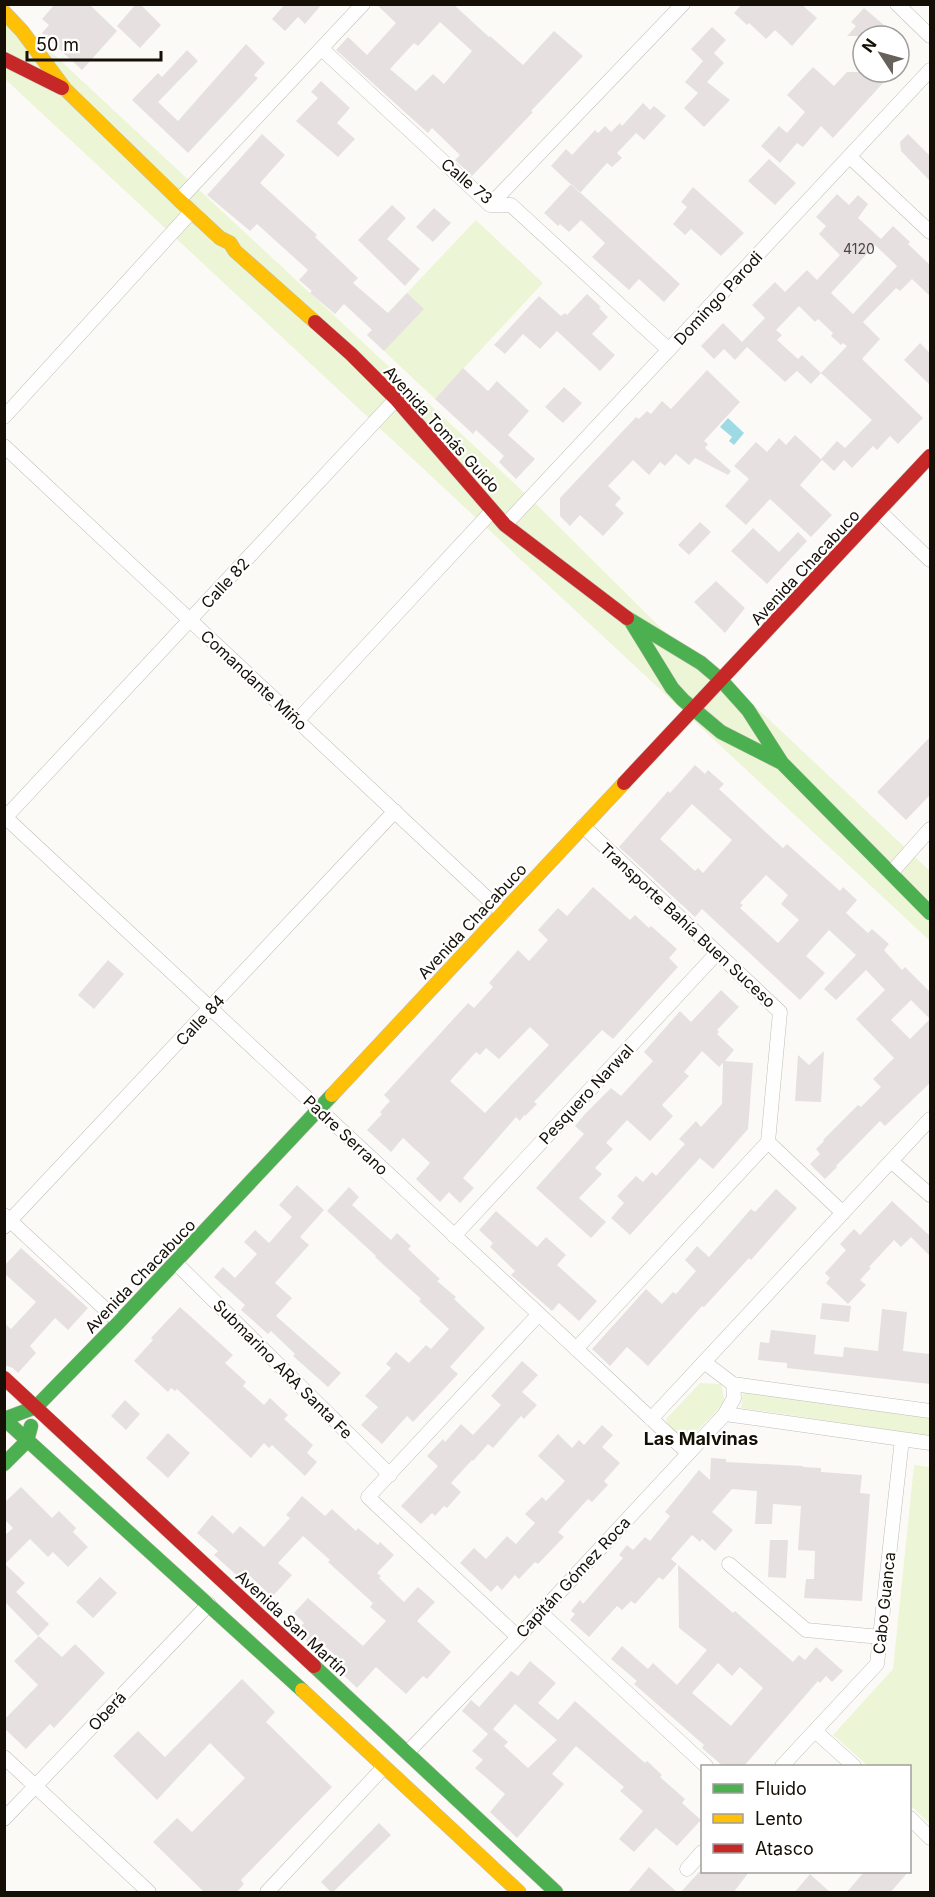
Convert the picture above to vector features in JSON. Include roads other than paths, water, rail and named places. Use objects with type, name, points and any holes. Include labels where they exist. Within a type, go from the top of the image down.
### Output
[{"type":"main road","name":"Avenida Tomás Guido","points":[[4,12],[22,31],[65,89],[191,212],[220,238],[230,243],[235,251],[351,354],[396,399],[506,525],[631,621],[701,663],[721,680],[748,710],[782,763],[930,913]]},
{"type":"main road","name":"Avenida Tomás Guido","points":[[4,59],[65,89]]},
{"type":"main road","name":"Avenida Chacabuco","points":[[4,1419],[36,1407],[176,1263],[930,456]]},
{"type":"main road","name":"Avenida Tomás Guido","points":[[631,621],[672,688],[693,709],[721,732],[782,763]]},
{"type":"main road","name":"Avenida San Martín","points":[[4,1378],[556,1893]]},
{"type":"main road","name":"Avenida Chacabuco","points":[[27,1441],[36,1407]]},
{"type":"main road","points":[[4,1419],[209,1604],[519,1893]]},
{"type":"main road","points":[[4,1464],[27,1441]]},
{"type":"street","points":[[179,200],[363,4]]},
{"type":"street","points":[[490,205],[682,4]]},
{"type":"street","points":[[897,4],[930,36]]},
{"type":"street","name":"Calle 73","points":[[322,49],[490,205],[511,205],[669,350]]},
{"type":"street","name":"Domingo Parodi","points":[[506,525],[930,70]]},
{"type":"street","points":[[850,157],[930,232]]},
{"type":"street","points":[[4,417],[191,212]]},
{"type":"street","name":"Calle 82","points":[[5,818],[396,399]]},
{"type":"street","name":"Comandante Miño","points":[[4,446],[503,913]]},
{"type":"street","points":[[297,720],[492,511]]},
{"type":"street","points":[[879,512],[930,560]]},
{"type":"street","name":"Calle 84","points":[[7,1221],[395,812]]},
{"type":"street","name":"Padre Serrano","points":[[5,818],[688,1453]]},
{"type":"street","name":"Transporte Bahía Buen Suceso","points":[[583,826],[780,1012],[768,1142]]},
{"type":"street","points":[[891,873],[930,829]]},
{"type":"street","name":"Pesquero Narwal","points":[[454,1236],[717,953]]},
{"type":"street","points":[[651,1419],[930,1119]]},
{"type":"street","points":[[576,1349],[768,1142],[843,1213]]},
{"type":"street","points":[[891,1161],[930,1195]]},
{"type":"street","points":[[7,1221],[119,1322]]},
{"type":"street","name":"Submarino ARA Santa Fe","points":[[176,1263],[390,1474]]},
{"type":"street","points":[[518,1637],[368,1497],[538,1314]]},
{"type":"street","points":[[704,1362],[733,1391],[930,1411]]},
{"type":"street","name":"Capitán Gómez Roca","points":[[407,1753],[725,1414],[733,1391]]},
{"type":"street","points":[[725,1414],[930,1443]]},
{"type":"street","name":"Cabo Guanca","points":[[784,1765],[877,1664],[902,1439]]},
{"type":"street","points":[[729,1564],[806,1630],[880,1637]]},
{"type":"street","name":"Oberá","points":[[4,1819],[209,1604]]},
{"type":"street","points":[[540,1612],[704,1765]]},
{"type":"street","points":[[815,1731],[852,1765]]},
{"type":"street","points":[[4,1757],[149,1893]]},
{"type":"street","points":[[267,1893],[384,1767]]},
{"type":"street","points":[[911,1820],[930,1838]]},
{"type":"street","points":[[687,1869],[701,1853]]},
{"type":"water","points":[[728,418],[744,433],[734,445],[729,441],[732,437],[720,427]]},
{"type":"district","name":"Las Malvinas","points":[[701,1438]]}]
